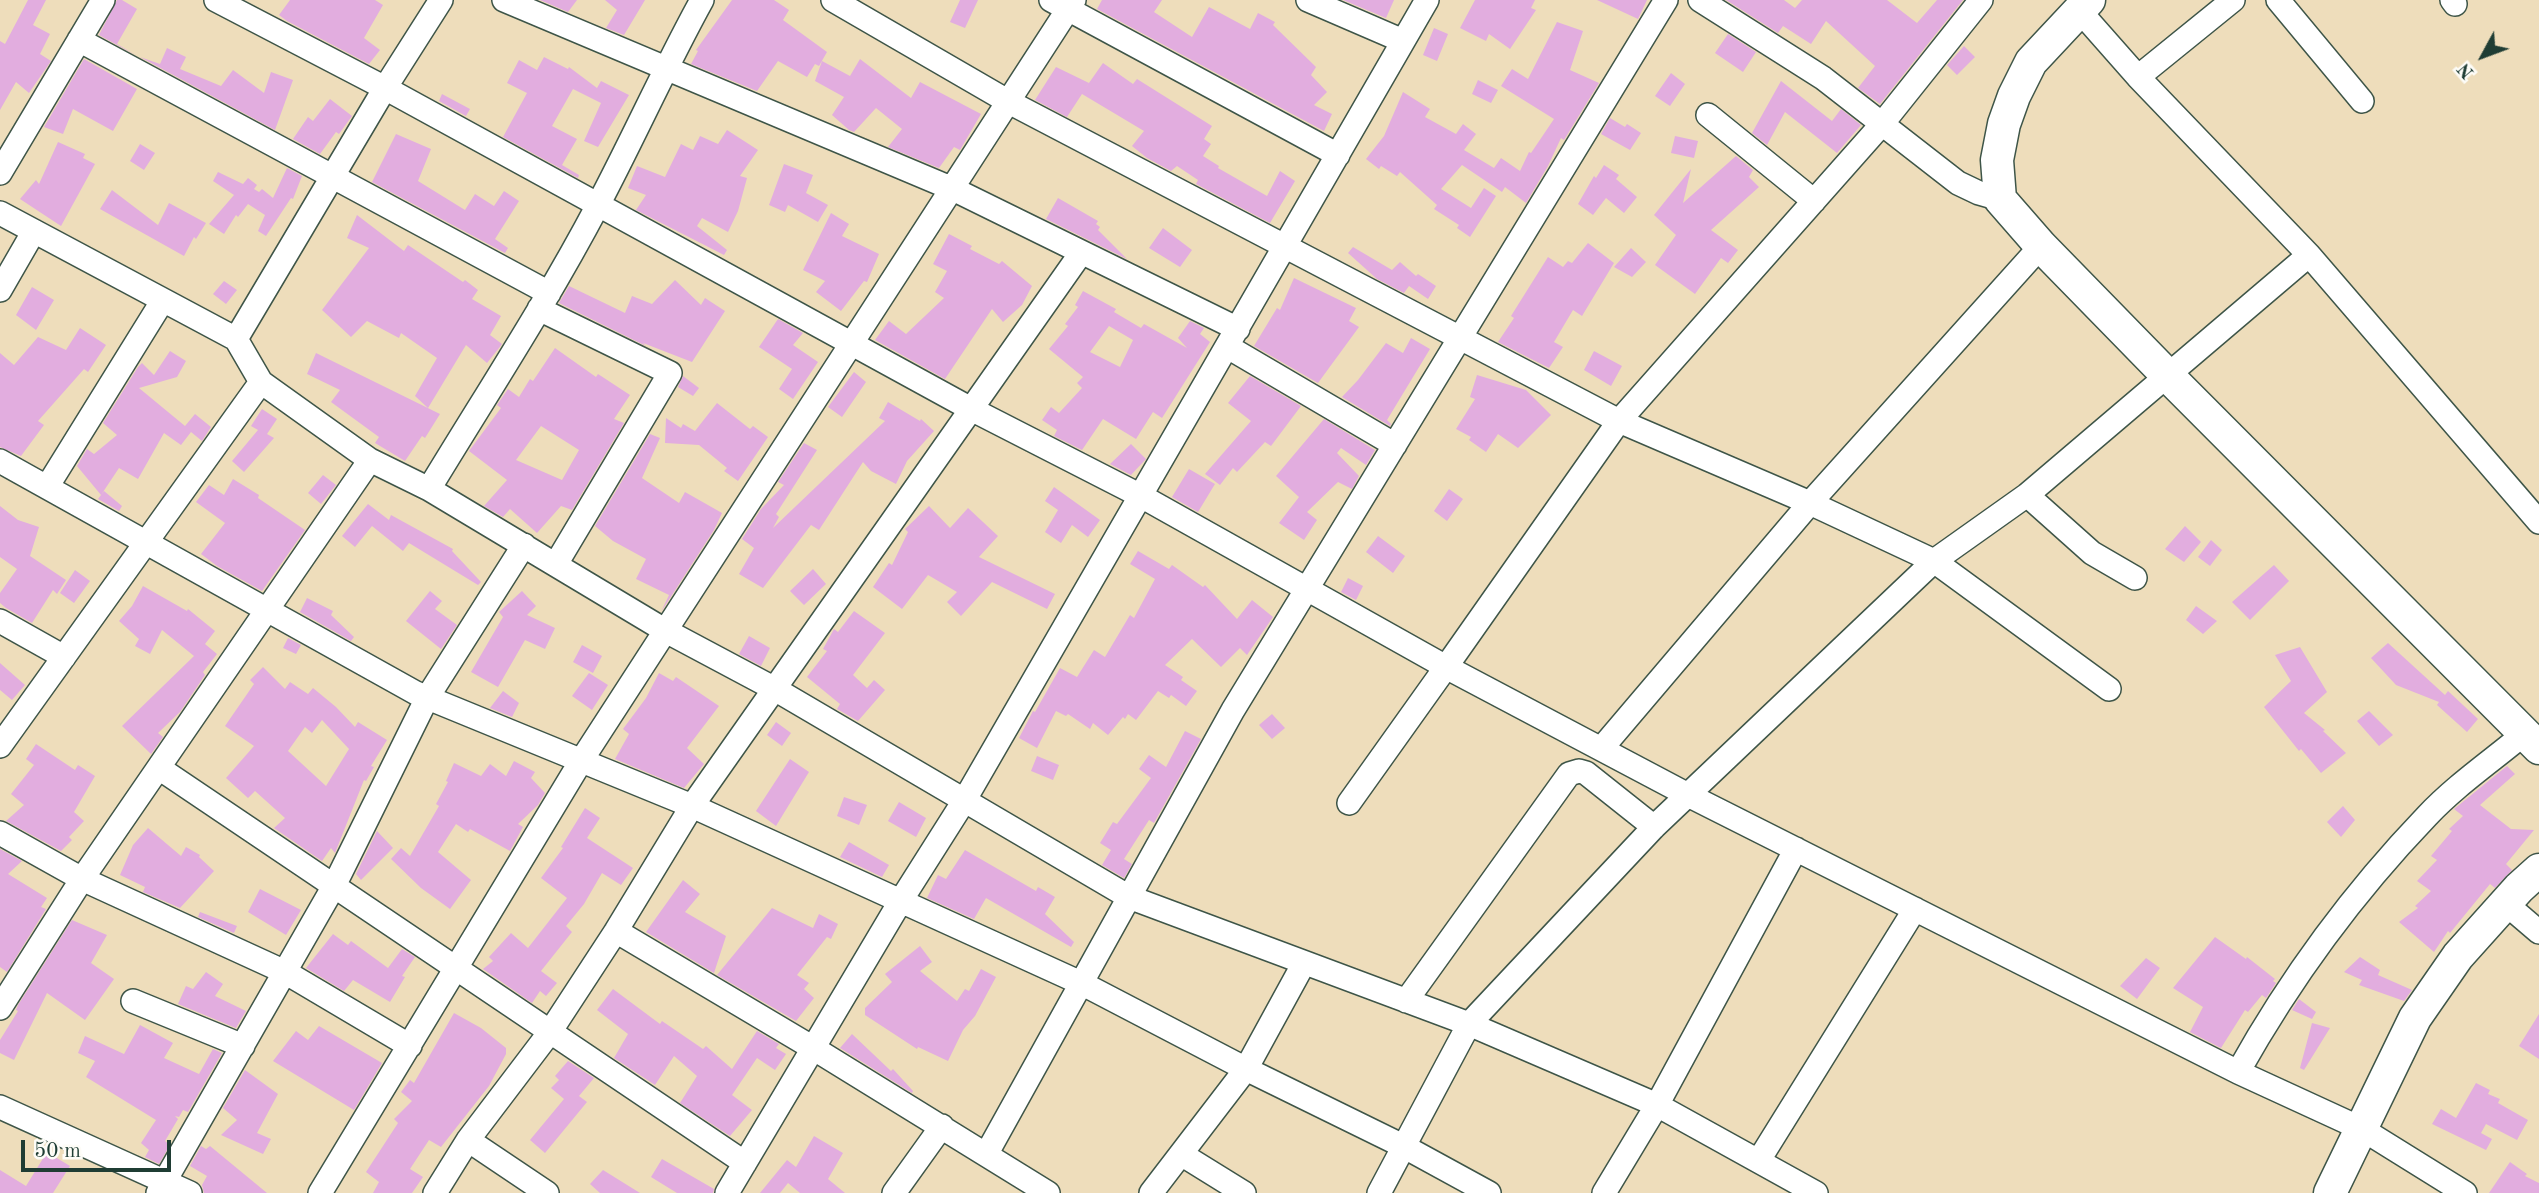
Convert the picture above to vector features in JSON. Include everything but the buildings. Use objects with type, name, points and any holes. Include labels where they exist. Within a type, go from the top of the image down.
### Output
[{"type":"street","points":[[0,173],[103,0]]},
{"type":"street","points":[[216,0],[385,88],[971,409],[1141,496],[1446,667],[1688,795],[2238,1072],[2362,1129],[2465,1193]]},
{"type":"street","points":[[236,339],[440,0]]},
{"type":"street","points":[[504,0],[953,189],[1081,253],[1233,338],[1395,445]]},
{"type":"street","points":[[429,489],[544,301],[598,205],[665,68],[702,0]]},
{"type":"street","points":[[833,0],[1009,102],[1619,421],[1810,503],[1934,561],[2109,689]]},
{"type":"street","points":[[1308,0],[1403,41]]},
{"type":"street","points":[[727,1193],[900,902],[964,802],[1427,0]]},
{"type":"street","points":[[987,1153],[1233,710],[1666,0]]},
{"type":"street","points":[[1700,0],[1823,78],[1958,183],[2000,200],[2041,246],[2168,376],[2532,741],[2429,814],[2343,910],[2264,1026],[2238,1072]]},
{"type":"street","points":[[1349,803],[1619,421],[1882,124],[1981,0]]},
{"type":"street","points":[[2138,76],[2233,0]]},
{"type":"street","points":[[2278,0],[2362,102]]},
{"type":"street","points":[[320,1193],[581,761],[1009,102],[1064,3],[1338,155]]},
{"type":"street","points":[[2000,200],[1997,160],[2004,124],[2014,96],[2031,62],[2083,5],[2138,76],[2309,255],[2539,522]]},
{"type":"street","points":[[79,40],[333,176],[670,373],[556,565]]},
{"type":"street","points":[[1708,115],[1814,201]]},
{"type":"street","points":[[0,213],[236,339],[261,382],[370,460],[429,489],[666,631],[773,688],[1129,897],[1469,1024],[1657,1105],[1816,1193]]},
{"type":"street","points":[[0,290],[34,231]]},
{"type":"street","points":[[1601,749],[1810,503],[2041,246]]},
{"type":"street","points":[[435,1193],[468,1140],[550,1032],[616,931],[692,806],[773,688],[1081,253]]},
{"type":"street","points":[[1379,1193],[1469,1024],[1654,827],[1934,561],[2027,495],[2309,255]]},
{"type":"street","points":[[47,487],[163,300]]},
{"type":"street","points":[[0,746],[261,382]]},
{"type":"street","points":[[0,1008],[82,879],[370,460]]},
{"type":"street","points":[[0,461],[427,698],[692,806],[1083,984],[1246,1069],[1403,1146],[1489,1193]]},
{"type":"street","points":[[2027,495],[2092,553],[2135,578]]},
{"type":"street","points":[[162,1187],[334,886],[427,698],[524,545]]},
{"type":"street","points":[[0,621],[64,657]]},
{"type":"street","points":[[159,768],[744,1163]]},
{"type":"street","points":[[1406,1001],[1569,774],[1579,771],[1586,773],[1654,827]]},
{"type":"street","points":[[0,833],[82,879],[285,972],[410,1046]]},
{"type":"street","points":[[1604,1193],[1657,1105],[1796,849]]},
{"type":"street","points":[[2330,1193],[2415,1018],[2458,956],[2505,903],[2539,870]]},
{"type":"street","points":[[2505,903],[2539,932]]},
{"type":"street","points":[[1759,1160],[1915,909]]},
{"type":"street","points":[[616,931],[987,1153],[1048,1193]]},
{"type":"street","points":[[1151,1193],[1246,1069],[1304,963]]},
{"type":"street","points":[[133,1001],[243,1046]]},
{"type":"street","points":[[0,1107],[162,1187],[190,1193]]},
{"type":"street","points":[[894,1193],[942,1126]]},
{"type":"street","points":[[468,1140],[547,1193]]},
{"type":"street","points":[[1181,1154],[1244,1193]]}]
